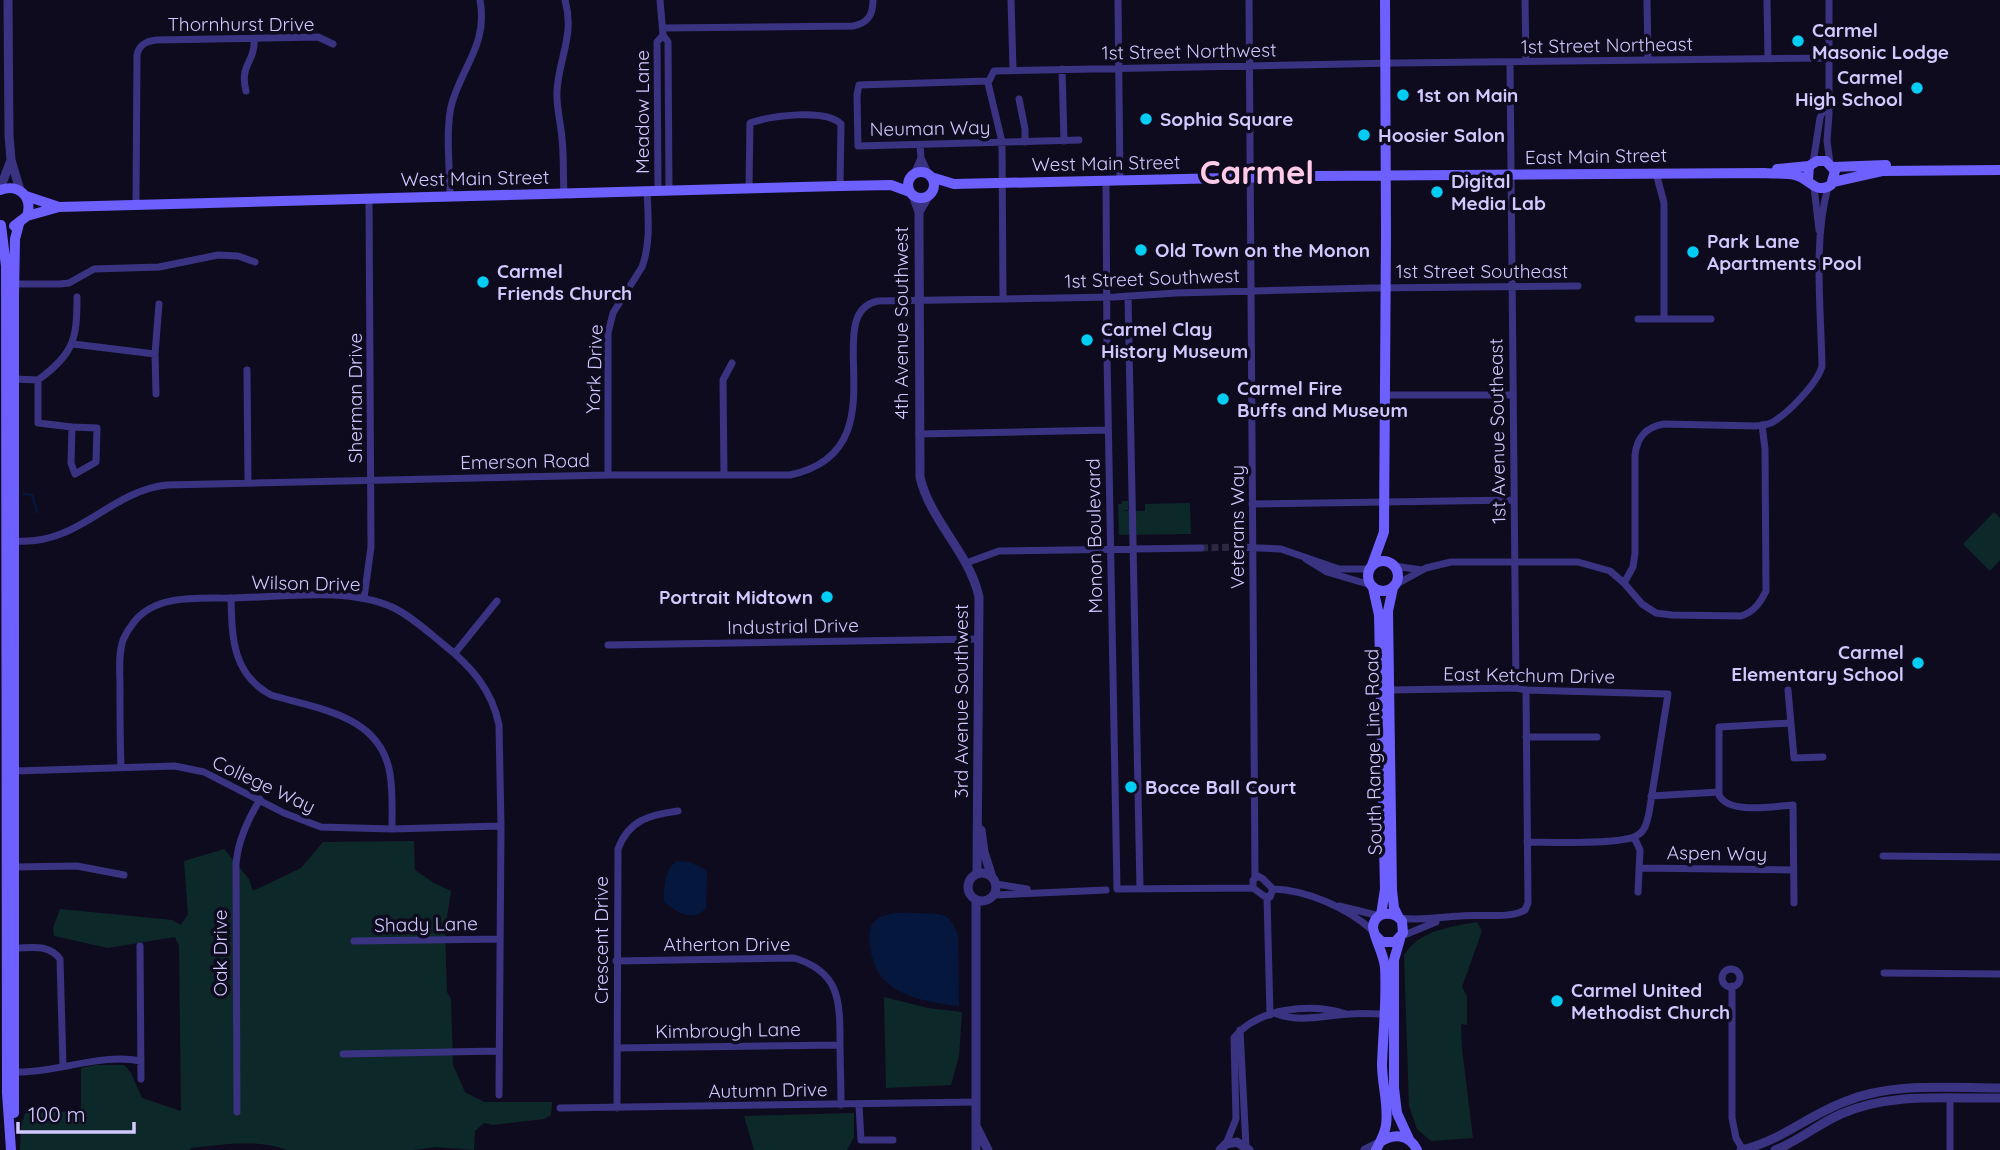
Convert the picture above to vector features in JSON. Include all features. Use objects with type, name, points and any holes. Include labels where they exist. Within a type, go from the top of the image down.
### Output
[{"type":"main road","points":[[1384,532],[1368,578],[1372,586],[1381,591],[1394,586],[1398,574],[1384,532],[1387,176],[1385,0]]},
{"type":"main road","points":[[2000,164],[1832,165],[1822,160],[1811,164],[1811,183],[1830,185],[1882,171],[2000,170]]},
{"type":"main road","name":"East Main Street","points":[[1765,173],[1811,164]]},
{"type":"main road","points":[[1830,185],[1835,178],[1832,165]]},
{"type":"main road","points":[[923,172],[930,176],[934,183],[930,193],[921,198],[912,193],[908,185],[913,175],[923,172]]},
{"type":"main road","name":"East Main Street","points":[[1387,176],[1765,173],[1795,175],[1811,183]]},
{"type":"main road","name":"West Main Street","points":[[891,185],[913,175]]},
{"type":"main road","name":"West Main Street","points":[[930,176],[953,184]]},
{"type":"main road","name":"West Main Street","points":[[930,193],[953,184],[1387,176]]},
{"type":"main road","name":"West Main Street","points":[[0,224],[13,226],[59,207],[136,203],[891,185],[912,193]]},
{"type":"main road","name":"West Main Street","points":[[0,189],[10,187],[59,207]]},
{"type":"main road","points":[[6,1126],[14,1114],[16,1072],[15,239],[30,206],[23,193]]},
{"type":"main road","points":[[0,224],[6,261],[3,318],[3,892],[6,1126],[11,1150]]},
{"type":"main road","points":[[1371,567],[1381,561],[1393,565]]},
{"type":"main road","name":"South Range Line Road","points":[[1372,586],[1379,615],[1381,661],[1385,880],[1380,915]]},
{"type":"main road","name":"South Range Line Road","points":[[1394,586],[1388,611],[1392,890],[1393,904],[1399,917]]},
{"type":"main road","points":[[1378,1145],[1387,1118],[1383,1082],[1384,964],[1374,933],[1374,923],[1380,915],[1391,913],[1399,917],[1404,927],[1394,956],[1394,1088],[1399,1119],[1413,1143]]},
{"type":"main road","points":[[1374,933],[1385,943],[1395,942],[1401,937]]},
{"type":"main road","points":[[1378,1145],[1395,1136],[1413,1143]]},
{"type":"street","points":[[8,0],[9,135],[11,160],[23,193]]},
{"type":"street","points":[[450,196],[451,105],[481,37],[480,0]]},
{"type":"street","points":[[564,194],[557,103],[559,76],[570,23],[565,0]]},
{"type":"street","name":"Meadow Lane","points":[[658,191],[668,41],[663,32],[660,0]]},
{"type":"street","points":[[663,32],[853,26],[866,22],[871,15],[873,0]]},
{"type":"street","points":[[1011,0],[1013,69]]},
{"type":"street","points":[[1118,0],[1120,181]]},
{"type":"street","name":"Veterans Way","points":[[1249,0],[1253,888]]},
{"type":"street","points":[[1525,0],[1526,61]]},
{"type":"street","points":[[1647,0],[1648,60]]},
{"type":"street","points":[[1767,0],[1768,59]]},
{"type":"street","points":[[1829,0],[1826,141],[1832,165]]},
{"type":"street","name":"Thornhurst Drive","points":[[136,203],[137,55],[141,46],[157,40],[318,37],[333,44]]},
{"type":"street","points":[[246,91],[243,74],[255,49],[254,38]]},
{"type":"street","name":"1st Street Northeast","points":[[1385,63],[1829,58]]},
{"type":"street","name":"1st Avenue Southeast","points":[[1510,62],[1516,688]]},
{"type":"street","name":"1st Street Northwest","points":[[988,81],[994,71],[1013,69],[1385,63]]},
{"type":"street","points":[[1062,69],[1064,141]]},
{"type":"street","points":[[988,81],[1002,142],[1003,299]]},
{"type":"street","name":"Neuman Way","points":[[988,81],[859,85],[858,146],[1079,141]]},
{"type":"street","points":[[1019,99],[1025,142]]},
{"type":"street","points":[[1811,164],[1818,126],[1828,101]]},
{"type":"street","points":[[749,188],[750,123],[774,117],[816,115],[837,120],[841,124],[840,186]]},
{"type":"street","points":[[920,145],[921,158],[930,176]]},
{"type":"street","points":[[913,175],[921,158]]},
{"type":"street","points":[[0,189],[11,160]]},
{"type":"street","points":[[1656,173],[1664,202],[1664,319]]},
{"type":"street","name":"Monon Boulevard","points":[[1106,181],[1117,890],[1140,889],[1128,296]]},
{"type":"street","points":[[1811,183],[1821,237]]},
{"type":"street","points":[[1625,583],[1633,567],[1635,553],[1635,455],[1637,442],[1644,433],[1651,427],[1664,424],[1762,425],[1774,421],[1816,381],[1822,366],[1821,237],[1824,202],[1830,185]]},
{"type":"street","name":"York Drive","points":[[608,475],[608,333],[613,313],[645,259],[658,191]]},
{"type":"street","name":"4th Avenue Southwest","points":[[912,193],[919,212],[919,434]]},
{"type":"street","name":"4th Avenue Southwest","points":[[919,212],[930,193]]},
{"type":"street","name":"Sherman Drive","points":[[364,598],[371,556],[369,198]]},
{"type":"street","points":[[15,284],[65,284],[94,269],[159,267],[218,255],[238,256],[255,262]]},
{"type":"street","name":"1st Street Southeast","points":[[1386,287],[1578,286]]},
{"type":"street","name":"1st Street Southwest","points":[[918,300],[1108,297],[1386,287]]},
{"type":"street","points":[[72,427],[71,463],[75,474],[96,462],[97,428],[38,422],[38,380],[73,344],[76,334],[77,297]]},
{"type":"street","name":"Emerson Road","points":[[15,541],[56,537],[133,494],[154,486],[608,475],[790,475],[807,471],[832,455],[846,436],[854,414],[856,317],[872,303],[918,300]]},
{"type":"street","points":[[156,394],[155,354],[159,304]]},
{"type":"street","points":[[1638,319],[1711,319]]},
{"type":"street","points":[[73,344],[155,354]]},
{"type":"street","points":[[724,475],[723,380],[732,363]]},
{"type":"street","points":[[247,370],[248,483]]},
{"type":"street","points":[[15,379],[38,380]]},
{"type":"street","points":[[1384,395],[1512,395]]},
{"type":"street","points":[[1394,586],[1423,570],[1456,561],[1589,564],[1609,571],[1625,583],[1648,609],[1662,614],[1741,617],[1749,614],[1766,591],[1765,449],[1762,425]]},
{"type":"street","points":[[919,434],[1108,430]]},
{"type":"street","name":"3rd Avenue Southwest","points":[[919,434],[922,485],[929,503],[966,563],[979,597],[976,874]]},
{"type":"street","points":[[1252,504],[1514,500]]},
{"type":"street","points":[[1236,547],[1281,549],[1339,569],[1371,567]]},
{"type":"street","points":[[966,563],[999,551],[1201,548]]},
{"type":"street","points":[[1303,556],[1327,572],[1372,586]]},
{"type":"street","points":[[1393,565],[1423,570]]},
{"type":"street","points":[[231,598],[235,653],[255,684],[271,695],[352,719],[379,744],[390,773],[392,829]]},
{"type":"street","name":"Wilson Drive","points":[[121,767],[121,649],[127,631],[142,613],[159,604],[231,598],[364,598],[407,616],[455,653],[483,684],[497,717],[500,739],[499,1096]]},
{"type":"street","points":[[455,653],[497,601]]},
{"type":"street","name":"Industrial Drive","points":[[608,645],[979,639]]},
{"type":"street","name":"East Ketchum Drive","points":[[1390,690],[1516,688],[1668,694],[1651,796]]},
{"type":"street","points":[[1399,917],[1443,919],[1457,916],[1514,915],[1525,910],[1528,903],[1526,690]]},
{"type":"street","points":[[1788,690],[1794,758],[1822,757]]},
{"type":"street","points":[[1791,723],[1719,727],[1719,792],[1723,802],[1729,805],[1750,808],[1793,805],[1794,903]]},
{"type":"street","points":[[1526,737],[1597,737]]},
{"type":"street","name":"College Way","points":[[15,771],[121,767],[191,768],[217,777],[284,813],[321,827],[392,829],[501,826]]},
{"type":"street","points":[[1527,842],[1611,841],[1634,837],[1643,831],[1648,819],[1651,796],[1719,792]]},
{"type":"street","name":"Oak Drive","points":[[237,1112],[236,864],[243,832],[260,799]]},
{"type":"street","name":"Crescent Drive","points":[[617,1108],[616,863],[620,842],[639,820],[655,814],[678,811]]},
{"type":"street","name":"3rd Avenue Southwest","points":[[978,815],[984,852],[994,880]]},
{"type":"street","points":[[1634,837],[1640,850],[1638,892]]},
{"type":"street","points":[[1883,856],[2000,857]]},
{"type":"street","points":[[15,867],[77,866],[124,874]]},
{"type":"street","name":"Aspen Way","points":[[1640,868],[1793,870]]},
{"type":"street","points":[[981,901],[968,888],[970,880],[976,874],[985,873],[994,880],[1038,891]]},
{"type":"street","points":[[1255,877],[1261,877],[1273,889],[1296,892],[1328,903],[1380,915]]},
{"type":"street","points":[[994,880],[995,895]]},
{"type":"street","points":[[1140,889],[1253,888],[1267,897]]},
{"type":"street","points":[[1267,897],[1273,894],[1273,889]]},
{"type":"street","points":[[981,901],[995,895],[1038,891],[1106,890]]},
{"type":"street","points":[[1267,897],[1273,1014]]},
{"type":"street","points":[[976,1150],[975,927],[981,901]]},
{"type":"street","points":[[1328,903],[1361,921],[1374,933]]},
{"type":"street","points":[[1401,937],[1443,919]]},
{"type":"street","name":"Shady Lane","points":[[354,941],[500,939]]},
{"type":"street","points":[[141,946],[141,1079]]},
{"type":"street","points":[[16,948],[47,948],[60,959],[64,1066]]},
{"type":"street","name":"Atherton Drive","points":[[616,961],[794,958],[808,962],[828,978],[838,998],[841,1105]]},
{"type":"street","points":[[1884,973],[2000,974]]},
{"type":"street","points":[[1732,986],[1732,1118],[1736,1138],[1742,1150],[1782,1136],[1834,1105],[1869,1093],[1907,1088],[2000,1088]]},
{"type":"street","points":[[1222,1147],[1236,1119],[1234,1038],[1240,1030],[1273,1014],[1286,1017],[1333,1017],[1346,1014],[1384,1014]]},
{"type":"street","points":[[1240,1030],[1249,1149]]},
{"type":"street","name":"Kimbrough Lane","points":[[617,1048],[840,1045]]},
{"type":"street","points":[[343,1054],[499,1051]]},
{"type":"street","points":[[16,1072],[47,1071],[108,1058],[141,1061]]},
{"type":"street","points":[[1950,1098],[1950,1150]]},
{"type":"street","points":[[1775,1150],[1801,1138],[1831,1118],[1868,1104],[1903,1099],[2000,1098]]},
{"type":"street","name":"Autumn Drive","points":[[560,1108],[976,1102]]},
{"type":"street","points":[[859,1105],[861,1140],[893,1140]]},
{"type":"street","points":[[977,1128],[988,1150]]},
{"type":"street","points":[[1208,1150],[1237,1142],[1249,1149]]},
{"type":"street","points":[[1413,1143],[1426,1150]]},
{"type":"street","points":[[1365,1150],[1378,1145]]},
{"type":"green space","points":[[1122,501],[1128,501],[1128,510],[1122,511],[1145,511],[1145,504],[1190,503],[1191,534],[1119,535],[1118,504],[1122,504]]},
{"type":"green space","points":[[1994,512],[2000,518],[2000,560],[1990,571],[1963,544]]},
{"type":"green space","points":[[414,841],[415,870],[451,891],[445,930],[447,992],[451,999],[453,1065],[465,1092],[484,1102],[552,1102],[551,1115],[544,1119],[493,1125],[484,1123],[475,1131],[474,1150],[435,1147],[414,1150],[287,1150],[264,1144],[239,1143],[190,1150],[20,1150],[25,1113],[81,1111],[81,1068],[124,1065],[131,1073],[142,1098],[181,1111],[179,946],[175,937],[108,948],[54,936],[53,928],[60,909],[172,920],[181,925],[188,914],[184,861],[224,849],[249,879],[253,891],[301,868],[323,842]]},
{"type":"green space","points":[[1477,922],[1482,931],[1462,987],[1467,996],[1467,1025],[1461,1024],[1473,1138],[1431,1141],[1417,1129],[1409,1106],[1404,955],[1418,940],[1427,935]]},
{"type":"green space","points":[[884,997],[928,1008],[962,1012],[959,1056],[951,1085],[886,1088]]},
{"type":"green space","points":[[854,1113],[854,1137],[847,1150],[754,1150],[744,1116]]},
{"type":"water","points":[[677,861],[690,862],[707,871],[706,908],[696,915],[679,912],[664,902],[667,874]]},
{"type":"water","points":[[939,914],[948,918],[955,928],[958,936],[959,1006],[900,992],[884,980],[876,968],[869,941],[872,925],[886,915]]},
{"type":"waterway","points":[[24,494],[32,495],[37,512]]},
{"type":"tunnel","points":[[1201,548],[1236,547]]},
{"type":"place","name":"Carmel Masonic Lodge","points":[[1798,41]]},
{"type":"place","name":"Carmel High School","points":[[1917,88]]},
{"type":"place","name":"1st on Main","points":[[1403,95]]},
{"type":"place","name":"Sophia Square","points":[[1146,119]]},
{"type":"place","name":"Hoosier Salon","points":[[1364,135]]},
{"type":"place","name":"Digital Media Lab","points":[[1437,192]]},
{"type":"place","name":"Old Town on the Monon","points":[[1141,250]]},
{"type":"place","name":"Park Lane Apartments Pool","points":[[1693,252]]},
{"type":"place","name":"Carmel Friends Church","points":[[483,282]]},
{"type":"place","name":"Carmel Clay History Museum","points":[[1087,340]]},
{"type":"place","name":"Carmel Fire Buffs and Museum","points":[[1223,399]]},
{"type":"place","name":"Portrait Midtown","points":[[827,597]]},
{"type":"place","name":"Carmel Elementary School","points":[[1918,663]]},
{"type":"place","name":"Bocce Ball Court","points":[[1131,787]]},
{"type":"place","name":"Carmel United Methodist Church","points":[[1557,1001]]},
{"type":"district","name":"Carmel","points":[[1257,172]]}]
